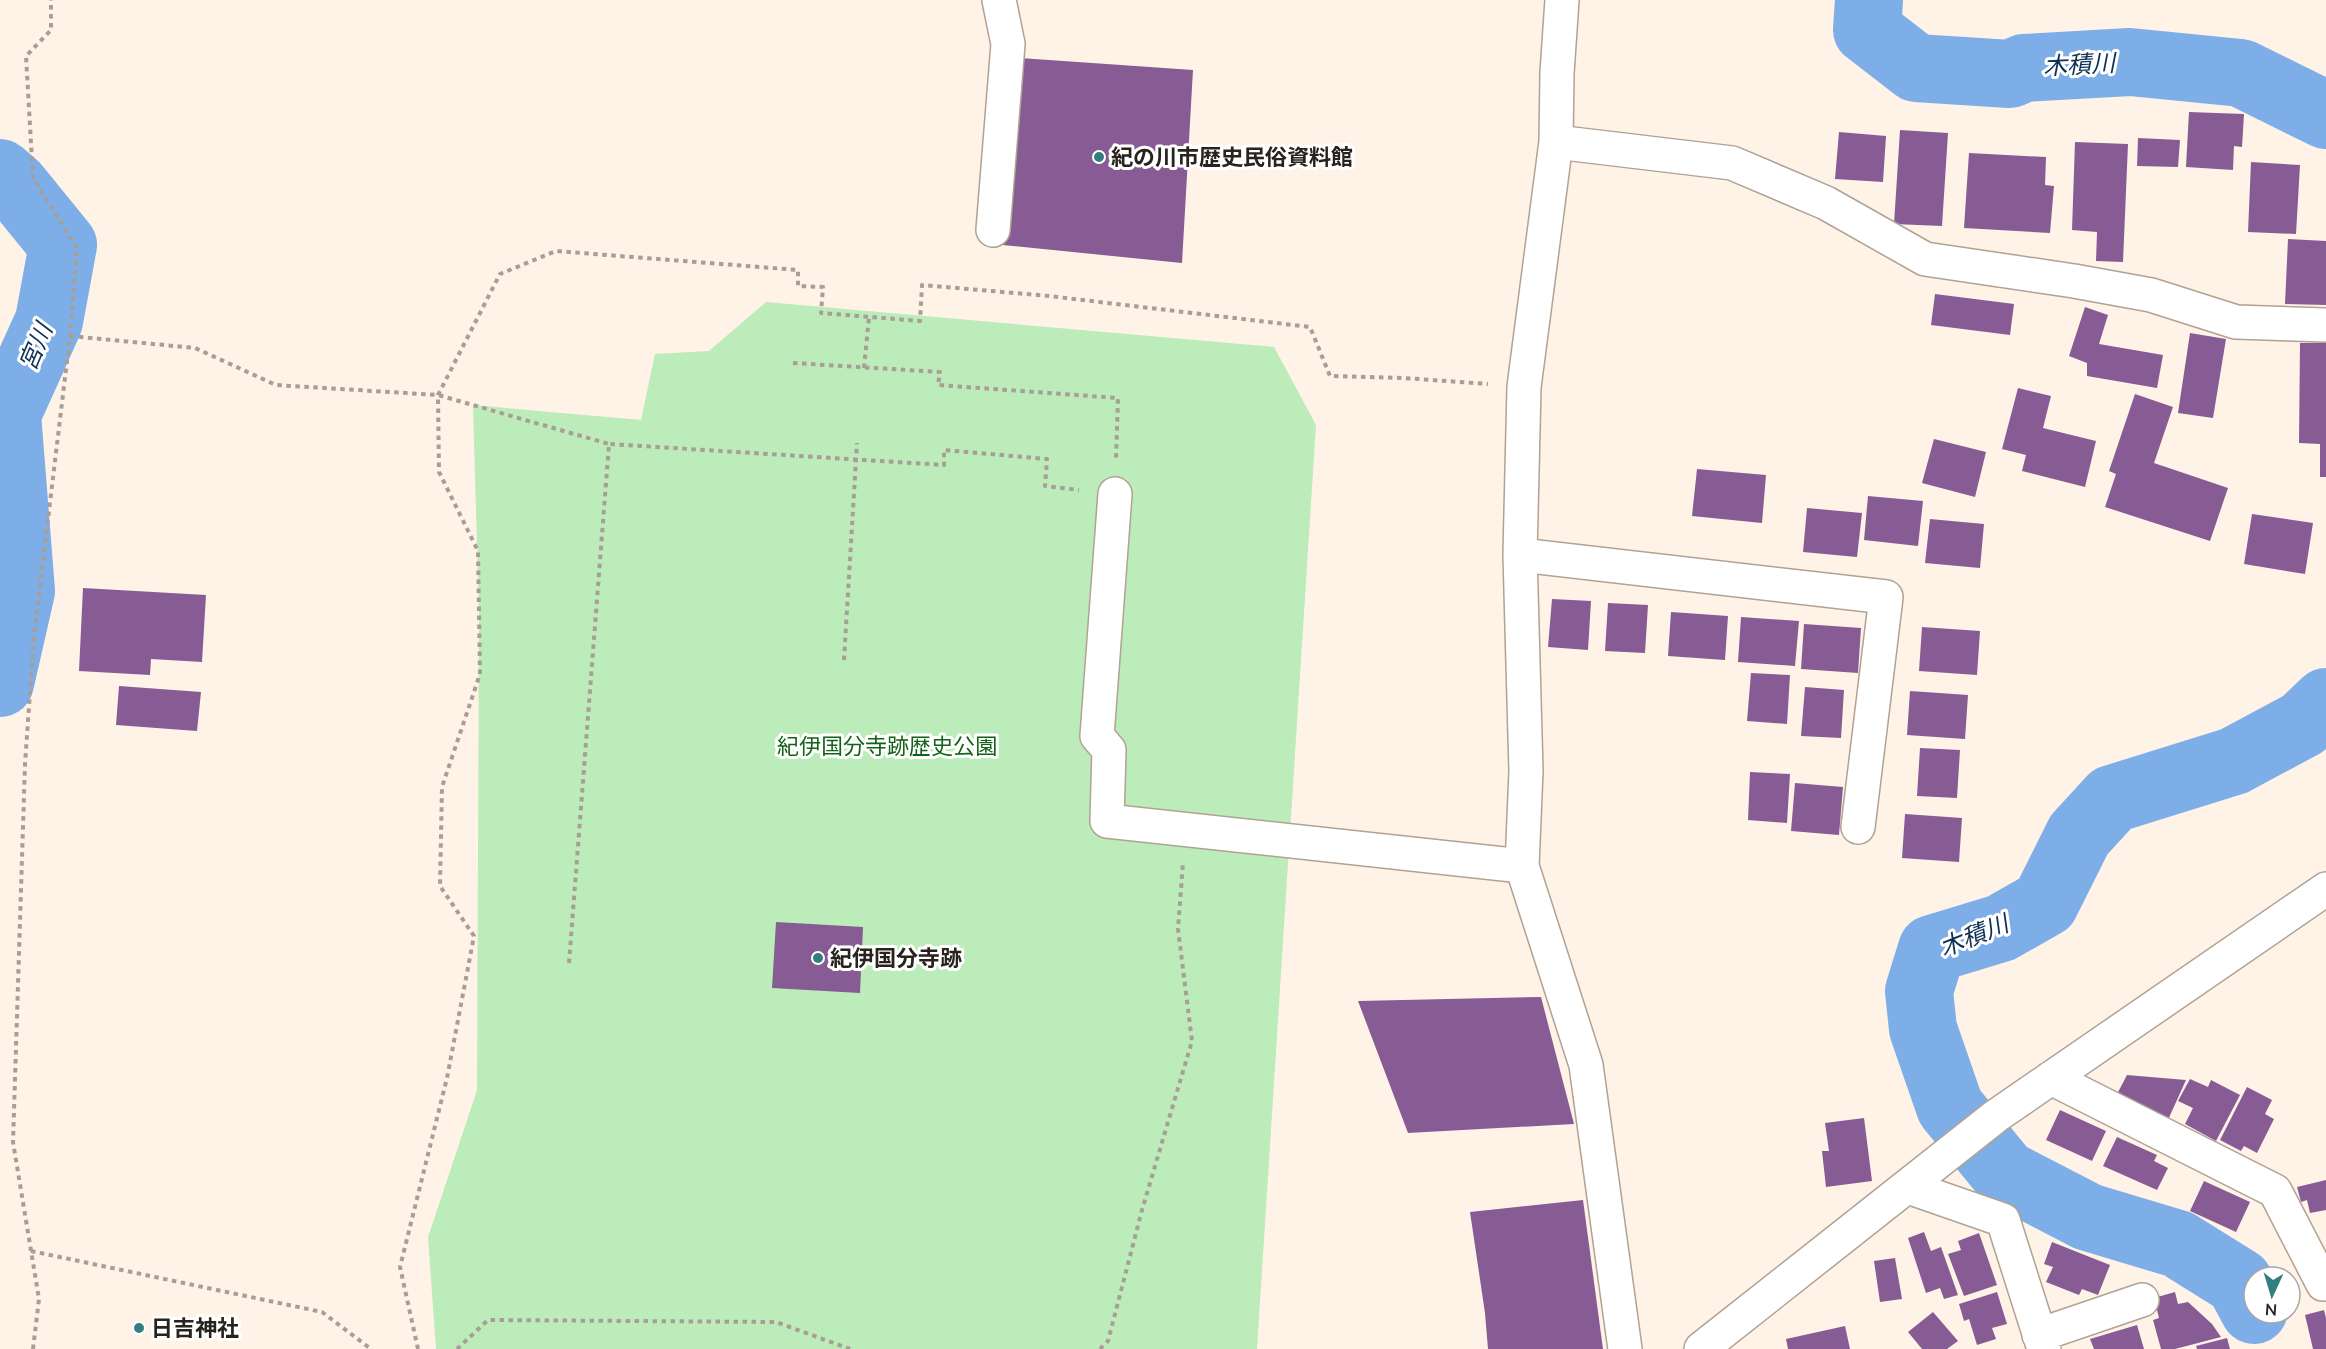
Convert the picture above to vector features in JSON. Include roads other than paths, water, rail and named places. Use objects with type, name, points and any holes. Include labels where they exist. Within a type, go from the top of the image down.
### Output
[{"type":"street","points":[[993,230],[1008,45],[999,0]]},
{"type":"street","points":[[1562,0],[1557,73],[1556,142],[1524,387],[1520,555],[1526,771],[1522,866],[1586,1065],[1626,1349]]},
{"type":"street","points":[[1556,142],[1732,163],[1826,203],[1925,259],[2151,295],[2236,322],[2326,325]]},
{"type":"street","points":[[1115,494],[1097,736],[1108,750],[1107,821],[1522,866]]},
{"type":"street","points":[[1520,555],[1886,597],[1858,828]]},
{"type":"street","points":[[1701,1349],[1996,1116],[2326,889]]},
{"type":"street","points":[[2052,1078],[2275,1191],[2322,1284],[2326,1284]]},
{"type":"street","points":[[1908,1187],[2003,1220],[2041,1342],[2142,1300]]},
{"type":"waterway","name":"木積川","points":[[1869,0],[1867,30],[1916,68],[2010,74],[2024,68],[2130,62],[2241,73],[2326,115]]},
{"type":"waterway","name":"宮川","points":[[0,173],[15,186],[63,245],[49,321],[7,414],[21,591],[0,683]]},
{"type":"waterway","name":"木積川","points":[[2242,1288],[2239,1282],[2178,1244],[2088,1217],[2005,1174],[1950,1107],[1923,1029],[1919,991],[1932,949],[2001,928],[2045,903],[2079,835],[2112,799],[2234,761],[2303,724],[2326,702]]},
{"type":"place","name":"紀の川市歴史民俗資料館","points":[[1099,157]]},
{"type":"place","name":"紀伊国分寺跡","points":[[818,958]]},
{"type":"place","name":"日吉神社","points":[[139,1328]]},
{"type":"park label","name":"紀伊国分寺跡歴史公園","points":[[887,746]]}]
